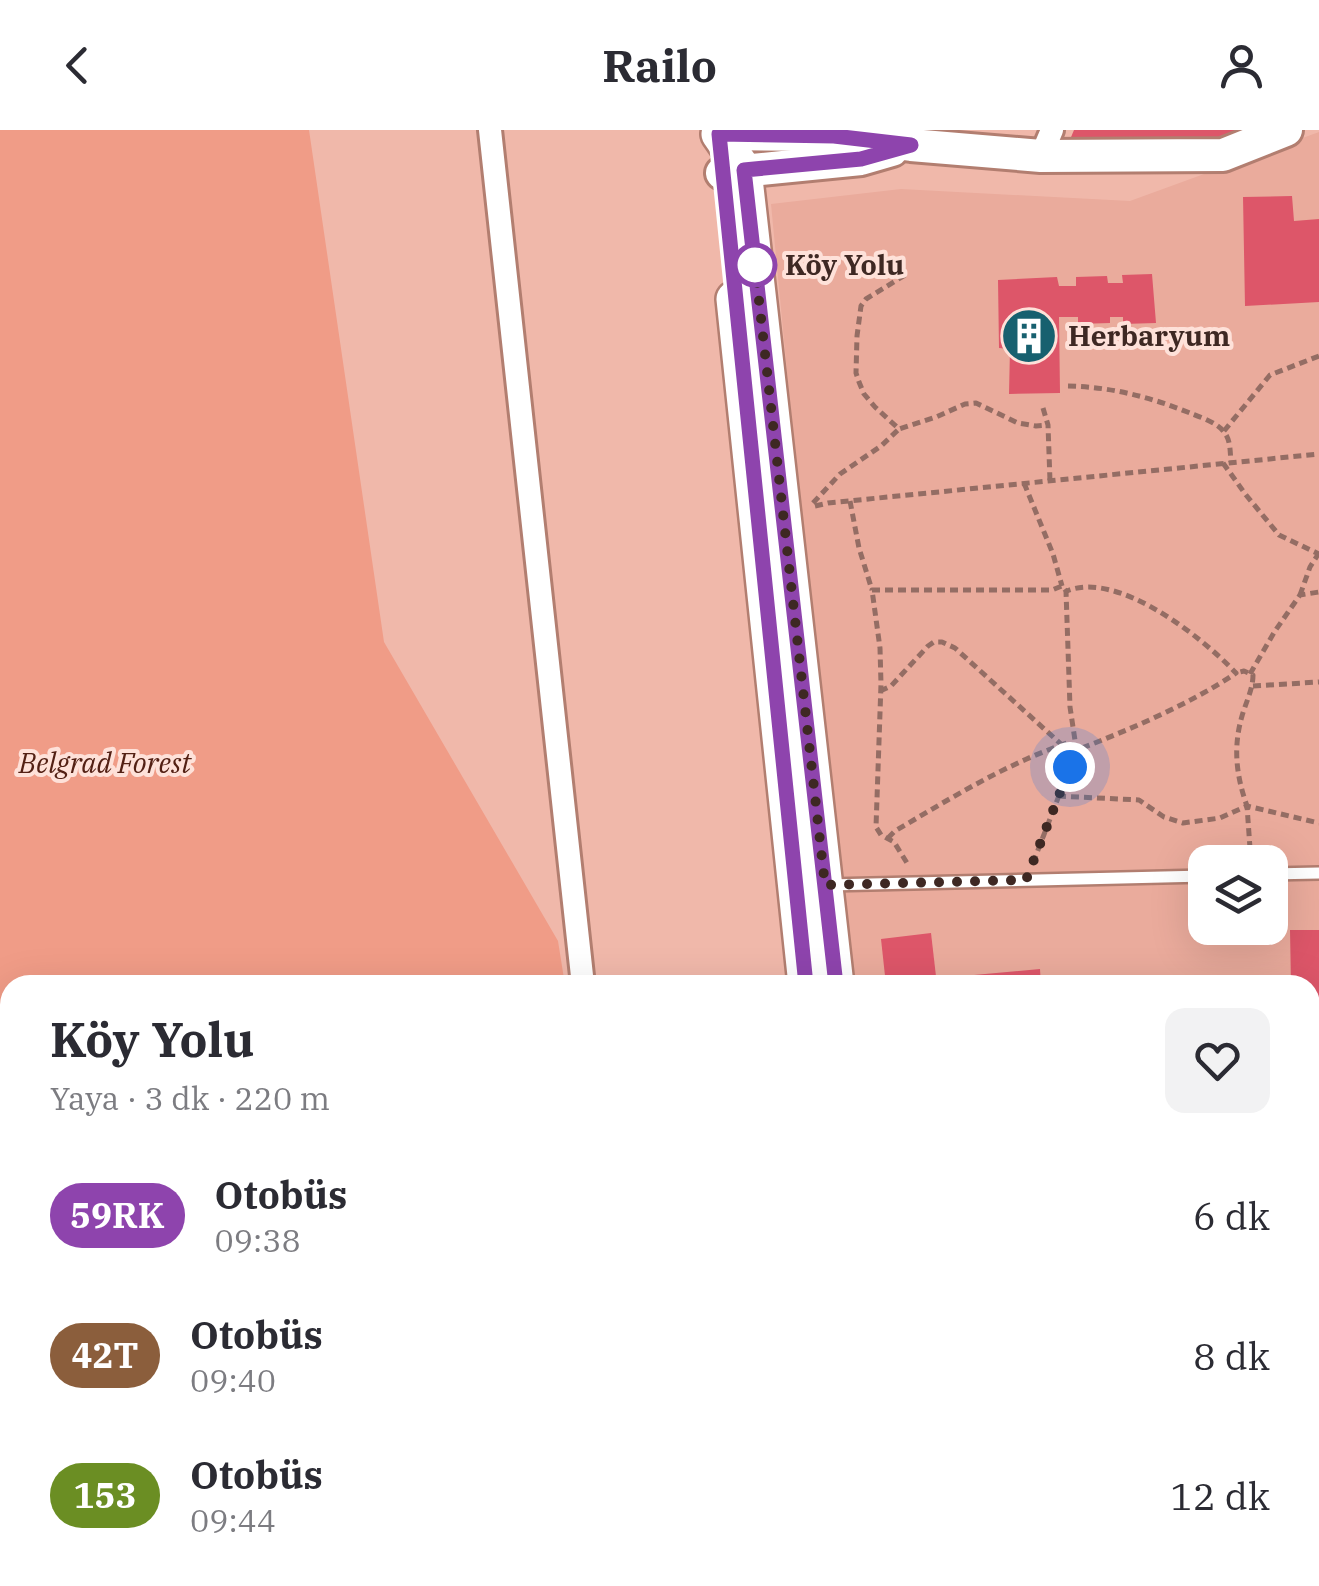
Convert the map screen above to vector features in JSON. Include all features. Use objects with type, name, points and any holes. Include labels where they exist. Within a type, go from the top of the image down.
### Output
[{"type":"main road","points":[[833,975],[811,887],[733,172],[718,132],[834,136],[911,145],[1046,143],[1223,155],[1286,130]]},
{"type":"main road","points":[[733,172],[861,159],[911,145]]},
{"type":"main road","points":[[807,975],[811,887]]},
{"type":"street","points":[[490,130],[582,975]]},
{"type":"lane","points":[[1288,874],[1319,873]]},
{"type":"lane","points":[[811,887],[1188,876]]},
{"type":"path","points":[[898,429],[864,394],[856,374],[857,336],[861,306],[905,275]]},
{"type":"path","points":[[1224,431],[1270,376],[1319,356]]},
{"type":"path","points":[[1068,386],[1135,393],[1224,431],[1230,445],[1227,463],[1246,495],[1278,535],[1319,554],[1300,594],[1250,674]]},
{"type":"path","points":[[1048,424],[1018,423],[976,403],[965,404],[898,429],[840,474],[810,507],[1319,454]]},
{"type":"path","points":[[1043,408],[1048,424],[1050,480]]},
{"type":"path","points":[[1024,483],[1064,588],[1076,747],[1026,880]]},
{"type":"path","points":[[850,500],[872,590],[880,648],[876,827],[904,855],[918,883]]},
{"type":"path","points":[[872,590],[1052,590],[1090,586],[1134,598],[1188,630],[1236,674]]},
{"type":"path","points":[[1300,594],[1319,592]]},
{"type":"path","points":[[880,692],[891,686],[928,646],[934,642],[948,643],[1062,745]]},
{"type":"path","points":[[888,838],[980,781],[1037,754],[1068,743],[1082,748],[1244,672],[1253,675],[1253,686],[1237,734],[1235,756],[1247,806],[1250,845]]},
{"type":"path","points":[[1253,686],[1319,682]]},
{"type":"path","points":[[1058,796],[1139,800],[1183,823],[1220,818],[1247,806],[1319,822]]},
{"type":"shaded area","points":[[1319,132],[1319,975],[847,975],[771,204],[901,189],[1130,201]]},
{"type":"green space","name":"Belgrad Forest","points":[[0,130],[309,130],[384,642],[558,941],[563,975],[0,975]]},
{"type":"building","points":[[1074,130],[1255,130],[1235,138],[1176,145],[1069,142]]},
{"type":"building","points":[[1292,196],[1294,221],[1319,219],[1319,302],[1245,306],[1243,197]]},
{"type":"building","name":"Herbaryum","points":[[1152,274],[1156,323],[1123,324],[1123,317],[1110,317],[1110,323],[1078,324],[1078,317],[1059,317],[1060,393],[1009,394],[1010,349],[999,348],[998,280],[1057,277],[1059,286],[1076,286],[1076,277],[1107,276],[1108,283],[1123,283],[1122,275]]},
{"type":"building","points":[[1290,930],[1319,930],[1319,975],[1291,975]]},
{"type":"building","points":[[931,933],[936,975],[885,975],[881,939]]},
{"type":"building","points":[[1040,969],[1040,975],[974,975]]},
{"type":"bus line","name":"59RK","points":[[805,975],[719,134],[834,136],[911,145],[861,159],[744,170],[835,975]]},
{"type":"place","name":"Köy Yolu","points":[[755,265]]},
{"type":"place","name":"Herbaryum","points":[[1029,336]]},
{"type":"route","points":[[755,265],[825,885],[1026,880],[1070,767]]}]
